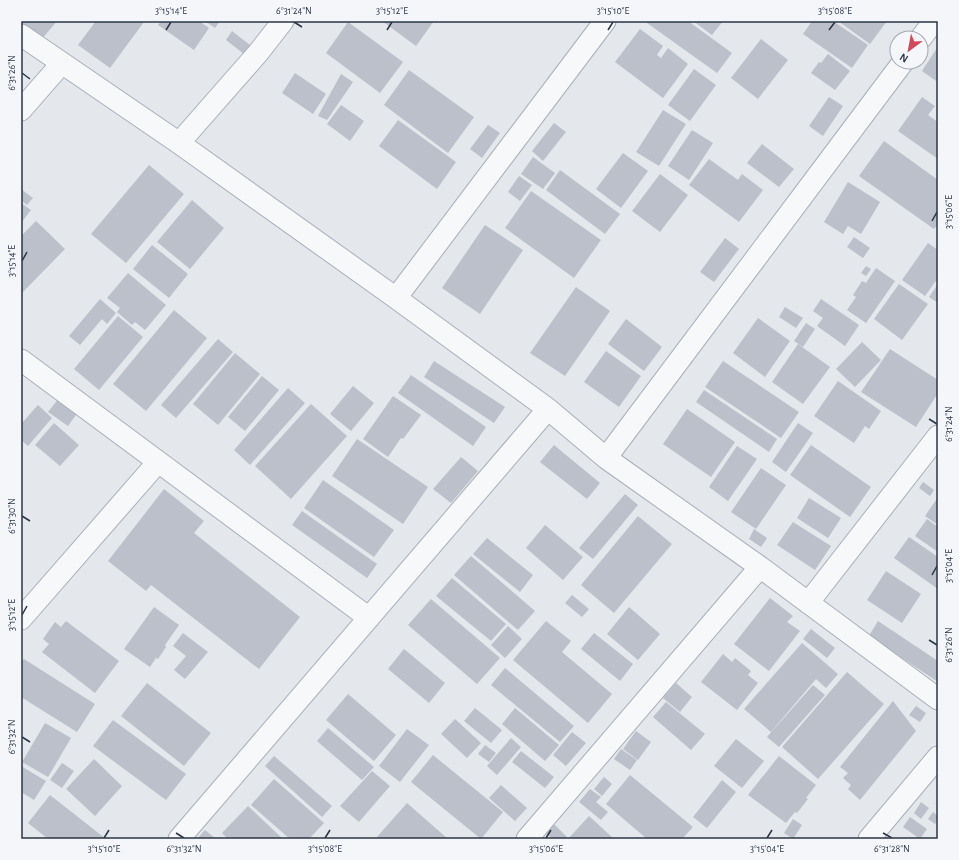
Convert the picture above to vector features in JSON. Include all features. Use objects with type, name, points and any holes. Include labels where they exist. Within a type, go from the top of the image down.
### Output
[{"type":"street","points":[[179,143],[258,53],[283,21]]},
{"type":"street","points":[[396,298],[605,21]]},
{"type":"street","points":[[927,30],[934,21]]},
{"type":"street","points":[[21,35],[179,143],[396,298],[548,409],[606,458],[760,567],[938,699]]},
{"type":"street","points":[[21,110],[62,63]]},
{"type":"street","points":[[606,458],[897,70]]},
{"type":"street","points":[[21,360],[369,618]]},
{"type":"street","points":[[179,839],[548,409]]},
{"type":"street","points":[[808,603],[938,436]]},
{"type":"street","points":[[21,619],[158,462]]},
{"type":"street","points":[[527,839],[760,567]]},
{"type":"street","points":[[869,839],[938,758]]},
{"type":"building","points":[[21,21],[57,21],[42,39],[21,23]]},
{"type":"building","points":[[96,21],[144,22],[110,68],[78,45]]},
{"type":"building","points":[[161,21],[199,21],[209,28],[194,50],[158,25]]},
{"type":"building","points":[[205,21],[220,21],[215,28]]},
{"type":"building","points":[[382,21],[434,21],[416,46]]},
{"type":"building","points":[[648,21],[688,21],[732,53],[717,73],[647,23]]},
{"type":"building","points":[[693,21],[723,21],[712,35]]},
{"type":"building","points":[[812,21],[833,21],[868,45],[852,68],[803,34]]},
{"type":"building","points":[[838,21],[887,21],[870,44]]},
{"type":"building","points":[[348,22],[403,62],[380,93],[326,53]]},
{"type":"building","points":[[640,29],[663,46],[657,55],[661,58],[668,48],[688,64],[663,98],[615,62]]},
{"type":"building","points":[[232,31],[250,45],[244,54],[226,40]]},
{"type":"building","points":[[761,39],[788,60],[758,99],[731,78]]},
{"type":"building","points":[[937,48],[938,77],[936,81],[922,71],[929,70],[929,60]]},
{"type":"building","points":[[828,54],[850,71],[835,90],[811,73],[819,62],[821,63]]},
{"type":"building","points":[[694,69],[716,85],[690,121],[668,105]]},
{"type":"building","points":[[409,70],[474,117],[448,153],[384,105]]},
{"type":"building","points":[[295,73],[326,94],[313,114],[282,93]]},
{"type":"building","points":[[341,74],[353,82],[327,120],[318,116]]},
{"type":"building","points":[[829,97],[843,106],[823,136],[809,126]]},
{"type":"building","points":[[922,97],[935,106],[928,115],[938,122],[938,159],[898,131]]},
{"type":"building","points":[[341,105],[364,121],[350,141],[327,124]]},
{"type":"building","points":[[663,110],[686,124],[659,166],[636,152]]},
{"type":"building","points":[[398,120],[456,162],[437,189],[379,146]]},
{"type":"building","points":[[554,123],[566,132],[543,161],[532,151]]},
{"type":"building","points":[[488,125],[500,133],[482,158],[470,149]]},
{"type":"building","points":[[692,130],[713,143],[689,180],[668,166]]},
{"type":"building","points":[[884,141],[938,180],[938,224],[934,229],[859,176]]},
{"type":"building","points":[[762,144],[794,169],[779,187],[747,163]]},
{"type":"building","points":[[623,153],[648,171],[621,208],[596,189]]},
{"type":"building","points":[[533,157],[555,173],[543,189],[521,174]]},
{"type":"building","points":[[709,159],[738,180],[742,174],[763,190],[739,222],[689,185]]},
{"type":"building","points":[[149,165],[184,194],[126,263],[91,234]]},
{"type":"building","points":[[560,170],[620,214],[605,234],[546,190]]},
{"type":"building","points":[[660,174],[688,195],[660,232],[632,211]]},
{"type":"building","points":[[519,176],[532,185],[520,201],[508,192]]},
{"type":"building","points":[[848,182],[880,202],[861,234],[848,226],[843,234],[824,222]]},
{"type":"building","points":[[21,189],[33,198],[27,205],[21,200]]},
{"type":"building","points":[[531,191],[601,240],[574,278],[505,228]]},
{"type":"building","points":[[192,200],[224,228],[190,269],[157,242]]},
{"type":"building","points":[[21,203],[31,210],[21,223]]},
{"type":"building","points":[[36,221],[65,249],[21,294],[21,236]]},
{"type":"building","points":[[485,225],[523,250],[480,314],[442,288]]},
{"type":"building","points":[[854,237],[870,248],[863,258],[847,247]]},
{"type":"building","points":[[725,238],[739,249],[714,282],[700,272]]},
{"type":"building","points":[[928,243],[938,250],[938,278],[925,296],[902,280]]},
{"type":"building","points":[[152,245],[188,274],[169,298],[133,269]]},
{"type":"building","points":[[866,266],[871,269],[866,276],[861,273]]},
{"type":"building","points":[[876,268],[895,281],[866,323],[847,310],[856,297],[853,295],[862,281],[866,283]]},
{"type":"building","points":[[128,273],[166,305],[145,330],[135,322],[132,325],[117,312],[120,308],[107,298]]},
{"type":"building","points":[[899,284],[928,304],[902,340],[874,319]]},
{"type":"building","points":[[938,284],[938,303],[929,297]]},
{"type":"building","points":[[576,287],[610,311],[565,376],[530,353]]},
{"type":"building","points":[[100,299],[116,313],[107,324],[102,319],[80,345],[69,336]]},
{"type":"building","points":[[821,299],[859,325],[845,346],[817,326],[823,318],[813,311]]},
{"type":"building","points":[[785,307],[803,318],[796,328],[779,317]]},
{"type":"building","points":[[174,310],[207,338],[146,411],[113,384]]},
{"type":"building","points":[[118,316],[143,337],[99,390],[74,369]]},
{"type":"building","points":[[758,318],[790,341],[765,377],[733,353]]},
{"type":"building","points":[[626,319],[662,347],[644,371],[608,344]]},
{"type":"building","points":[[806,323],[815,329],[803,347],[794,341]]},
{"type":"building","points":[[218,339],[233,352],[176,418],[161,405]]},
{"type":"building","points":[[862,342],[881,360],[855,387],[836,369]]},
{"type":"building","points":[[798,344],[830,367],[803,404],[772,382]]},
{"type":"building","points":[[890,349],[938,380],[938,393],[916,427],[861,392]]},
{"type":"building","points":[[606,351],[641,376],[619,407],[584,382]]},
{"type":"building","points":[[235,353],[260,374],[218,425],[193,404]]},
{"type":"building","points":[[434,361],[505,407],[494,423],[424,377]]},
{"type":"building","points":[[723,361],[799,412],[781,438],[705,387]]},
{"type":"building","points":[[411,375],[486,427],[473,446],[398,393]]},
{"type":"building","points":[[262,376],[279,390],[245,431],[228,417]]},
{"type":"building","points":[[838,381],[881,411],[869,429],[865,426],[854,443],[814,416]]},
{"type":"building","points":[[353,386],[374,403],[351,431],[330,414]]},
{"type":"building","points":[[288,388],[305,403],[250,465],[234,450]]},
{"type":"building","points":[[704,390],[777,439],[769,452],[696,402]]},
{"type":"building","points":[[393,396],[421,415],[403,439],[401,438],[388,457],[363,439]]},
{"type":"building","points":[[59,398],[78,412],[68,426],[48,412]]},
{"type":"building","points":[[311,404],[347,436],[291,499],[255,466]]},
{"type":"building","points":[[38,405],[52,418],[28,446],[21,440],[21,424]]},
{"type":"building","points":[[687,409],[735,442],[711,477],[663,444]]},
{"type":"building","points":[[54,423],[79,445],[60,466],[35,445]]},
{"type":"building","points":[[798,423],[813,433],[786,472],[772,462]]},
{"type":"building","points":[[357,439],[428,487],[403,524],[332,476]]},
{"type":"building","points":[[554,445],[600,483],[587,499],[540,462]]},
{"type":"building","points":[[811,445],[871,487],[850,517],[790,475]]},
{"type":"building","points":[[737,446],[757,459],[728,501],[709,487]]},
{"type":"building","points":[[461,457],[478,471],[451,503],[433,489]]},
{"type":"building","points":[[761,468],[786,485],[756,529],[731,512]]},
{"type":"building","points":[[323,480],[394,530],[374,557],[304,508]]},
{"type":"building","points":[[923,482],[934,490],[930,496],[919,488]]},
{"type":"building","points":[[164,489],[204,521],[194,533],[300,617],[259,669],[151,585],[146,591],[108,561]]},
{"type":"building","points":[[625,494],[638,505],[593,559],[579,548]]},
{"type":"building","points":[[938,497],[938,525],[925,516]]},
{"type":"building","points":[[809,498],[841,518],[828,538],[797,518]]},
{"type":"building","points":[[302,511],[377,564],[367,578],[292,525]]},
{"type":"building","points":[[638,516],[672,544],[614,613],[581,585]]},
{"type":"building","points":[[927,519],[938,527],[938,552],[915,536]]},
{"type":"building","points":[[793,522],[831,546],[815,570],[777,545]]},
{"type":"building","points":[[545,525],[583,557],[563,580],[526,548]]},
{"type":"building","points":[[754,529],[767,538],[761,547],[749,539]]},
{"type":"building","points":[[909,537],[938,557],[938,589],[894,558]]},
{"type":"building","points":[[487,538],[533,575],[520,592],[473,554]]},
{"type":"building","points":[[471,556],[535,611],[518,630],[454,575]]},
{"type":"building","points":[[886,571],[921,594],[902,623],[867,600]]},
{"type":"building","points":[[452,578],[506,624],[491,641],[436,596]]},
{"type":"building","points":[[572,595],[589,609],[582,617],[565,603]]},
{"type":"building","points":[[770,598],[793,616],[787,622],[800,631],[769,671],[734,644]]},
{"type":"building","points":[[431,599],[500,658],[477,684],[408,625]]},
{"type":"building","points":[[154,607],[179,625],[165,645],[166,647],[158,659],[156,658],[150,667],[124,649]]},
{"type":"building","points":[[629,607],[660,634],[638,660],[607,634]]},
{"type":"building","points":[[66,621],[119,661],[95,693],[42,652],[49,644],[43,639],[55,622],[61,627]]},
{"type":"building","points":[[546,621],[571,641],[562,652],[612,694],[588,723],[513,660]]},
{"type":"building","points":[[878,621],[938,661],[938,682],[869,636]]},
{"type":"building","points":[[508,626],[522,639],[505,658],[491,645]]},
{"type":"building","points":[[811,629],[835,648],[827,658],[803,639]]},
{"type":"building","points":[[183,633],[208,652],[185,679],[174,670],[186,656],[173,646]]},
{"type":"building","points":[[594,633],[633,664],[620,681],[581,649]]},
{"type":"building","points":[[802,643],[838,674],[826,688],[816,679],[771,732],[744,709]]},
{"type":"building","points":[[404,649],[445,683],[429,703],[388,669]]},
{"type":"building","points":[[723,654],[732,662],[735,658],[751,671],[748,675],[758,683],[737,710],[701,682]]},
{"type":"building","points":[[24,659],[95,704],[77,732],[21,697],[21,663]]},
{"type":"building","points":[[505,668],[574,726],[560,742],[491,685]]},
{"type":"building","points":[[847,672],[884,704],[818,779],[782,747]]},
{"type":"building","points":[[147,683],[211,733],[184,766],[121,716]]},
{"type":"building","points":[[676,683],[692,697],[680,712],[663,698]]},
{"type":"building","points":[[813,685],[825,695],[779,747],[767,737]]},
{"type":"building","points":[[348,694],[396,735],[374,761],[326,720]]},
{"type":"building","points":[[893,701],[916,731],[860,800],[848,789],[851,785],[843,778],[848,773],[840,767]]},
{"type":"building","points":[[666,702],[705,734],[691,750],[653,717]]},
{"type":"building","points":[[916,706],[926,713],[920,722],[909,715]]},
{"type":"building","points":[[475,708],[502,730],[491,743],[464,721]]},
{"type":"building","points":[[515,708],[559,745],[545,761],[502,724]]},
{"type":"building","points":[[455,719],[481,743],[467,758],[441,734]]},
{"type":"building","points":[[113,720],[186,774],[166,800],[93,746]]},
{"type":"building","points":[[45,723],[71,738],[48,777],[22,762]]},
{"type":"building","points":[[328,728],[374,767],[362,780],[317,741]]},
{"type":"building","points":[[407,729],[429,745],[400,782],[379,766]]},
{"type":"building","points":[[636,731],[651,742],[638,760],[623,749]]},
{"type":"building","points":[[572,732],[586,743],[566,766],[553,755]]},
{"type":"building","points":[[511,738],[521,747],[497,775],[487,766]]},
{"type":"building","points":[[736,739],[764,761],[742,788],[714,766]]},
{"type":"building","points":[[485,745],[496,753],[489,762],[478,754]]},
{"type":"building","points":[[621,749],[637,760],[630,770],[614,759]]},
{"type":"building","points":[[521,751],[554,777],[545,788],[512,762]]},
{"type":"building","points":[[433,755],[503,812],[481,839],[411,782]]},
{"type":"building","points":[[274,756],[332,806],[322,817],[265,766]]},
{"type":"building","points":[[779,756],[816,785],[806,798],[808,799],[797,813],[795,812],[786,823],[748,795]]},
{"type":"building","points":[[94,759],[122,786],[95,816],[66,789]]},
{"type":"building","points":[[62,763],[74,771],[62,788],[50,780]]},
{"type":"building","points":[[21,766],[46,781],[34,800],[21,792]]},
{"type":"building","points":[[372,771],[390,786],[359,822],[340,806]]},
{"type":"building","points":[[630,775],[693,827],[682,839],[647,839],[606,804]]},
{"type":"building","points":[[604,777],[612,784],[602,796],[594,789]]},
{"type":"building","points":[[274,779],[324,823],[309,839],[290,839],[251,805]]},
{"type":"building","points":[[722,780],[736,792],[707,828],[693,817]]},
{"type":"building","points":[[501,785],[527,808],[515,821],[489,798]]},
{"type":"building","points":[[590,789],[601,797],[596,802],[608,812],[601,820],[579,802]]},
{"type":"building","points":[[50,795],[106,839],[48,839],[28,823]]},
{"type":"building","points":[[921,802],[929,808],[921,819],[914,813]]},
{"type":"building","points":[[407,803],[448,839],[379,839],[377,837]]},
{"type":"building","points":[[248,806],[283,839],[228,839],[222,833]]},
{"type":"building","points":[[933,812],[938,816],[938,820],[935,824],[928,819]]},
{"type":"building","points":[[589,816],[614,839],[568,839]]},
{"type":"building","points":[[910,817],[927,829],[920,839],[903,827]]},
{"type":"building","points":[[793,819],[802,825],[793,839],[784,833]]},
{"type":"building","points":[[553,823],[567,837],[565,839],[552,839],[545,832]]},
{"type":"building","points":[[205,830],[216,839],[197,839]]}]
